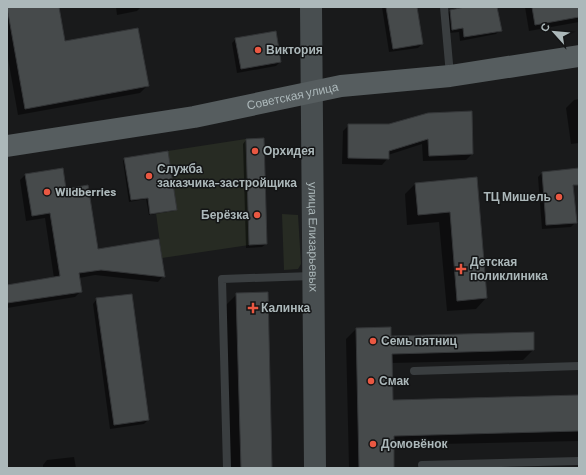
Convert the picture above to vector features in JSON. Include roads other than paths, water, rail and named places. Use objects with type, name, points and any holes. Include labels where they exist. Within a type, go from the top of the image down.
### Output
[{"type":"main road","name":"Советская улица","points":[[7,146],[194,117],[341,86],[450,76],[579,56]]},
{"type":"street","name":"улица Елизарьевых","points":[[311,7],[315,468]]},
{"type":"lane","points":[[444,7],[450,76]]},
{"type":"lane","points":[[227,468],[222,279],[313,276]]},
{"type":"lane","points":[[414,371],[579,366]]},
{"type":"lane","points":[[422,465],[579,461]]},
{"type":"place","name":"Виктория","points":[[258,50]]},
{"type":"place","name":"Орхидея","points":[[255,151]]},
{"type":"place","name":"Служба заказчика-застройщика","points":[[149,176]]},
{"type":"place","name":"Wildberries","points":[[47,192]]},
{"type":"place","name":"ТЦ Мишель","points":[[559,197]]},
{"type":"place","name":"Берёзка","points":[[257,215]]},
{"type":"place","name":"Детская поликлиника","points":[[461,269]]},
{"type":"place","name":"Калинка","points":[[253,308]]},
{"type":"place","name":"Семь пятниц","points":[[373,341]]},
{"type":"place","name":"Смак","points":[[371,381]]},
{"type":"place","name":"Домовёнок","points":[[373,444]]}]
